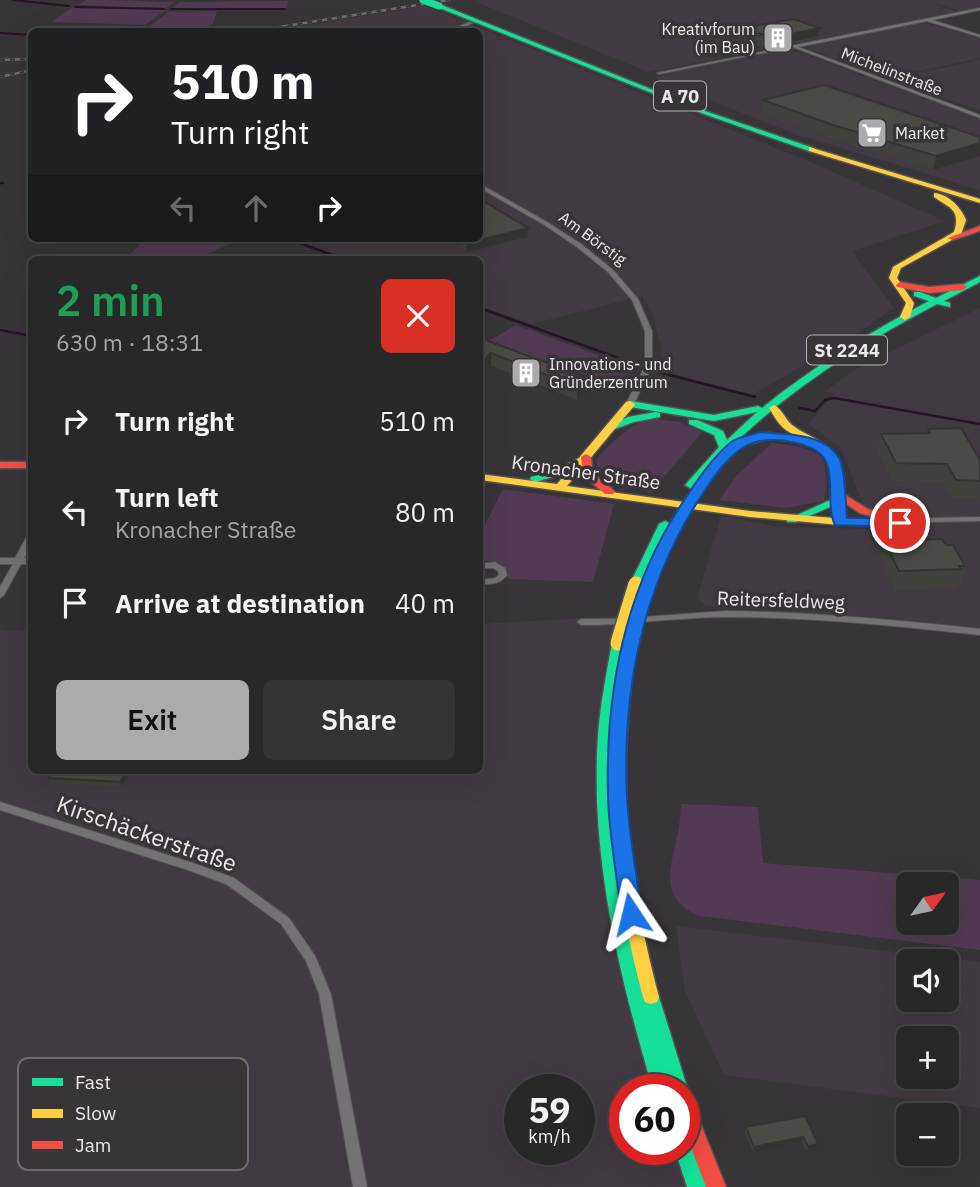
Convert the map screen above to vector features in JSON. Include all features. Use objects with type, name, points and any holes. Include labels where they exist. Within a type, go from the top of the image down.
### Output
[{"type":"main road","name":"A 70","points":[[422,0],[442,4],[695,109],[903,179],[980,199]]},
{"type":"main road","name":"A 70","points":[[482,21],[772,131],[980,199]]},
{"type":"main road","points":[[903,179],[944,199],[962,215],[963,223],[958,233],[897,267],[893,278],[910,303],[905,317]]},
{"type":"main road","points":[[946,240],[980,228]]},
{"type":"main road","name":"St 2244","points":[[769,408],[863,348],[980,279]]},
{"type":"main road","points":[[900,285],[937,290],[963,287]]},
{"type":"main road","points":[[900,285],[941,303]]},
{"type":"main road","name":"St 2244","points":[[657,1074],[634,993],[609,861],[604,800],[604,744],[609,690],[642,585],[669,525],[695,486],[729,444],[769,408],[810,373],[905,317],[980,287]]},
{"type":"main road","points":[[628,407],[715,418],[769,408],[786,427],[813,443],[833,460],[840,522]]},
{"type":"main road","points":[[628,407],[713,429],[729,444],[769,436],[813,443]]},
{"type":"main road","name":"Am Börstig","points":[[561,486],[628,407]]},
{"type":"main road","points":[[612,427],[632,419],[656,415]]},
{"type":"main road","points":[[521,481],[550,476],[586,457],[588,475],[611,494]]},
{"type":"main road","points":[[0,465],[28,465]]},
{"type":"main road","name":"Kronacher Straße","points":[[483,477],[792,520],[840,522]]},
{"type":"main road","points":[[792,520],[807,515],[837,496]]},
{"type":"main road","points":[[837,496],[864,512],[900,523]]},
{"type":"main road","name":"St 2244","points":[[624,643],[618,738],[618,797],[623,862],[646,977],[675,1074]]},
{"type":"main road","points":[[700,1146],[716,1187]]},
{"type":"main road","points":[[689,1165],[697,1187]]},
{"type":"street","name":"Michelinstraße","points":[[659,73],[980,9]]},
{"type":"street","points":[[926,20],[980,36]]},
{"type":"street","points":[[459,28],[482,21]]},
{"type":"street","name":"Michelinstraße","points":[[795,47],[980,117]]},
{"type":"street","name":"Am Börstig","points":[[483,188],[586,251],[613,272],[633,296],[646,321],[650,352],[647,373],[628,407]]},
{"type":"street","name":"Kronacher Straße","points":[[840,522],[900,523],[980,519]]},
{"type":"street","points":[[0,595],[28,542]]},
{"type":"street","points":[[0,561],[28,561]]},
{"type":"street","points":[[483,566],[495,565],[502,570],[503,575],[498,580],[483,582]]},
{"type":"street","name":"Reitersfeldweg","points":[[581,622],[765,615],[980,632]]},
{"type":"street","name":"Kirschäckerstraße","points":[[0,806],[217,876],[247,892],[285,921],[311,959],[325,993],[360,1187]]},
{"type":"shaded area","points":[[86,0],[174,2],[166,8],[78,5]]},
{"type":"shaded area","points":[[980,0],[980,8],[961,11],[929,2],[957,12],[648,72],[474,1]]},
{"type":"shaded area","points":[[288,1],[287,8],[171,9],[181,2]]},
{"type":"shaded area","points":[[426,6],[480,28],[290,28]]},
{"type":"shaded area","points":[[73,7],[165,10],[145,25],[51,22]]},
{"type":"shaded area","points":[[217,11],[213,24],[208,28],[148,28],[168,12]]},
{"type":"shaded area","points":[[924,23],[980,38],[980,58],[886,78],[810,49],[810,46]]},
{"type":"shaded area","points":[[483,29],[810,162],[945,221],[852,251],[894,308],[853,336],[752,395],[662,371],[662,350],[651,309],[642,296],[532,324],[483,307],[483,256],[340,256],[302,242],[483,242]]},
{"type":"shaded area","points":[[777,50],[798,52],[980,119],[980,190],[795,134],[654,78],[670,72]]},
{"type":"shaded area","points":[[980,60],[980,110],[903,84],[920,81],[915,78],[918,73]]},
{"type":"shaded area","points":[[143,242],[235,242],[203,256],[128,256]]},
{"type":"shaded area","points":[[980,308],[980,628],[706,606],[697,598],[721,516],[778,527],[873,529],[841,448],[808,424],[834,394],[824,392],[857,368]]},
{"type":"shaded area","points":[[516,325],[631,367],[621,387],[487,342]]},
{"type":"shaded area","points":[[656,419],[680,422],[702,432],[653,494],[611,481],[597,471],[597,458],[617,439],[638,424]]},
{"type":"shaded area","points":[[772,443],[792,445],[823,458],[827,483],[824,501],[787,508],[719,500],[736,476]]},
{"type":"shaded area","points":[[503,489],[614,504],[593,582],[508,579],[504,565],[483,561],[483,529]]},
{"type":"shaded area","points":[[638,615],[612,739],[648,1016],[663,1074],[609,1074],[609,1165],[687,1165],[693,1187],[0,1187],[0,630],[28,631],[28,774],[483,774],[483,624]]},
{"type":"shaded area","points":[[681,804],[758,807],[763,863],[896,873],[896,935],[959,935],[959,878],[980,880],[980,950],[699,916],[678,901],[670,883]]},
{"type":"shaded area","points":[[676,926],[896,952],[896,1012],[959,1012],[959,960],[980,962],[980,1108],[959,1105],[959,1103],[941,1103],[724,1075],[685,991]]},
{"type":"building","points":[[793,19],[820,28],[773,38],[744,28]]},
{"type":"building","points":[[824,85],[980,137],[980,143],[936,156],[833,125],[763,100]]},
{"type":"building","points":[[483,201],[528,228],[483,239]]},
{"type":"building","points":[[483,339],[591,379],[577,387],[491,353],[483,362]]},
{"type":"building","points":[[961,428],[980,460],[980,481],[956,480],[947,464],[896,463],[881,434],[930,433],[928,429]]},
{"type":"building","points":[[942,539],[946,545],[953,545],[965,566],[959,566],[961,569],[899,571],[884,541]]},
{"type":"building","points":[[50,774],[124,774],[121,782],[49,778]]},
{"type":"building","points":[[805,1116],[818,1144],[808,1146],[803,1137],[754,1147],[746,1127]]},
{"type":"waterway","points":[[13,0],[69,6]]},
{"type":"waterway","points":[[75,7],[164,9]]},
{"type":"waterway","points":[[171,9],[285,9]]},
{"type":"waterway","points":[[0,33],[28,35]]},
{"type":"waterway","points":[[297,242],[335,256]]},
{"type":"waterway","points":[[483,309],[621,359]]},
{"type":"waterway","points":[[0,330],[28,335]]},
{"type":"waterway","points":[[658,372],[755,397]]},
{"type":"waterway","points":[[800,408],[815,411],[825,400],[834,398],[980,424]]},
{"type":"railway","points":[[273,28],[449,0]]},
{"type":"railway","points":[[249,28],[255,27]]},
{"type":"railway","points":[[0,60],[28,59]]},
{"type":"railway","points":[[0,77],[28,71]]},
{"type":"traffic: fast","points":[[423,0],[439,6]]},
{"type":"traffic: fast","points":[[439,6],[706,113],[812,149]]},
{"type":"traffic: fast","points":[[690,485],[754,419],[823,366],[898,321],[980,279]]},
{"type":"traffic: fast","points":[[917,294],[947,305]]},
{"type":"traffic: fast","points":[[630,404],[714,418],[758,409]]},
{"type":"traffic: fast","points":[[612,427],[632,419],[656,415]]},
{"type":"traffic: fast","points":[[693,422],[719,433],[723,445]]},
{"type":"traffic: fast","points":[[736,444],[769,436],[801,440]]},
{"type":"traffic: fast","points":[[535,479],[557,473],[579,461]]},
{"type":"traffic: fast","points":[[792,520],[837,500]]},
{"type":"traffic: fast","points":[[636,584],[665,524]]},
{"type":"traffic: fast","points":[[618,643],[604,754],[607,840],[628,967],[657,1074]]},
{"type":"traffic: fast","points":[[651,997],[674,1074]]},
{"type":"traffic: fast","points":[[689,1165],[697,1187]]},
{"type":"traffic: slow","points":[[812,149],[980,201]]},
{"type":"traffic: slow","points":[[905,317],[910,303],[893,278],[897,267],[958,233],[962,220],[958,210],[937,195]]},
{"type":"traffic: slow","points":[[561,486],[630,404]]},
{"type":"traffic: slow","points":[[774,408],[787,425],[829,453],[836,469],[840,522]]},
{"type":"traffic: slow","points":[[483,477],[750,514],[840,522]]},
{"type":"traffic: slow","points":[[674,526],[700,487]]},
{"type":"traffic: slow","points":[[618,643],[636,584]]},
{"type":"traffic: slow","points":[[630,642],[647,585]]},
{"type":"traffic: slow","points":[[630,642],[620,733],[620,821],[630,908],[651,997]]},
{"type":"traffic: jam","points":[[952,238],[980,228]]},
{"type":"traffic: jam","points":[[900,285],[929,290],[963,287]]},
{"type":"traffic: jam","points":[[586,457],[588,475],[609,492]]},
{"type":"traffic: jam","points":[[0,465],[28,465]]},
{"type":"traffic: jam","points":[[837,493],[864,511],[900,522]]},
{"type":"traffic: jam","points":[[647,585],[674,526]]},
{"type":"traffic: jam","points":[[700,1146],[716,1187]]},
{"type":"place","name":"Kreativforum (im Bau)","points":[[778,38]]},
{"type":"place","name":"Market","points":[[872,133]]},
{"type":"place","name":"Innovations- und Gründerzentrum","points":[[526,373]]},
{"type":"route","points":[[631,914],[623,862],[618,797],[621,687],[630,642],[647,585],[674,526],[700,487],[736,444],[760,436],[782,436],[813,443],[830,455],[836,469],[840,522],[900,523]]}]
